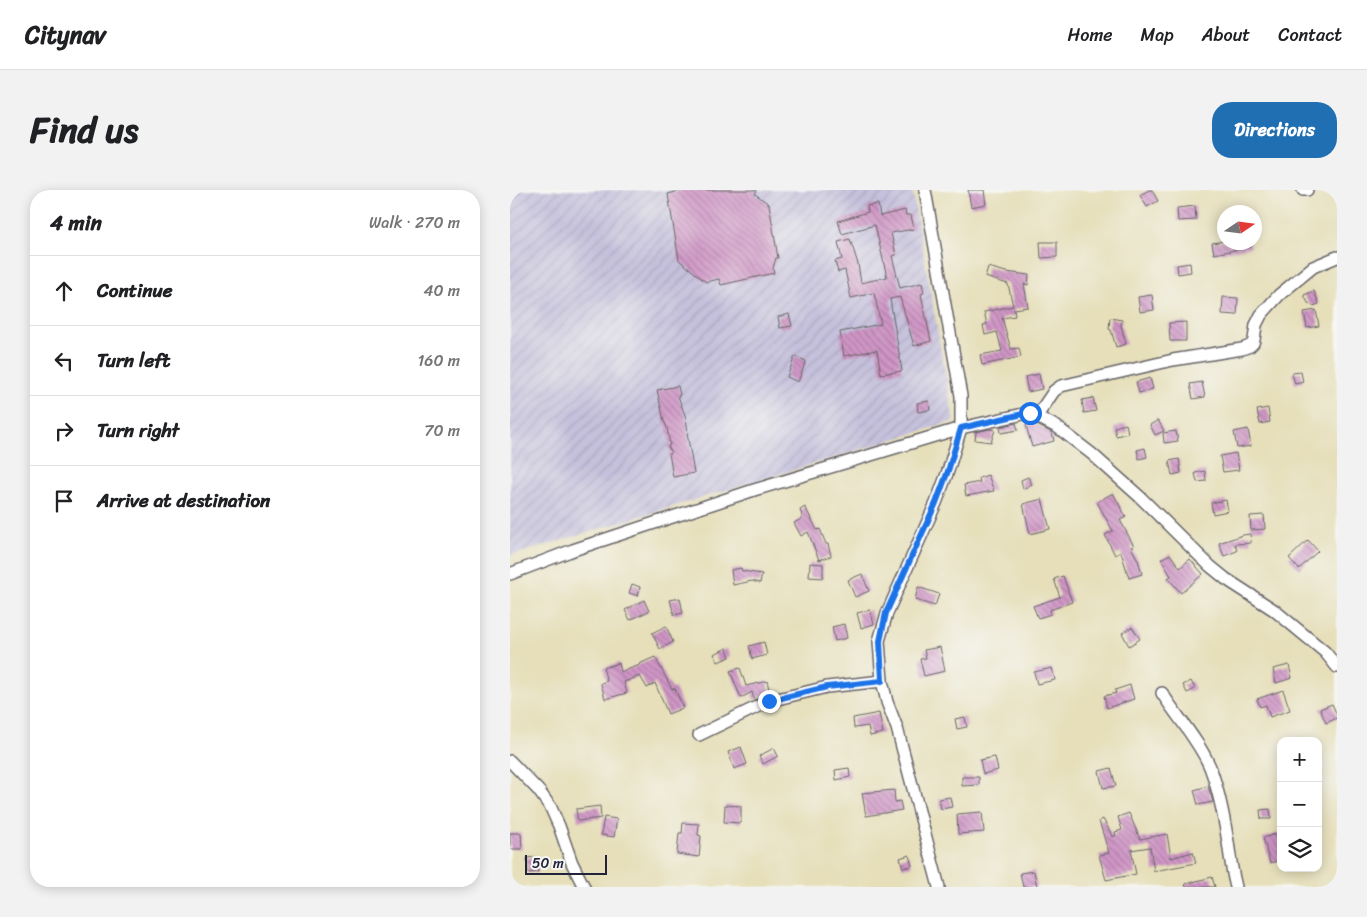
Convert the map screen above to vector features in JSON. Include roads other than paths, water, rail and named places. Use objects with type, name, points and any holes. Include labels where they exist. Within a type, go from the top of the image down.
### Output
[{"type":"street","points":[[925,190],[961,396],[961,428],[936,503],[886,613],[880,641],[882,681],[887,702],[898,728],[940,887]]},
{"type":"street","points":[[1037,416],[1054,391],[1061,386],[1173,360],[1242,349],[1250,346],[1254,340],[1256,325],[1261,315],[1279,295],[1313,267],[1337,257]]},
{"type":"street","points":[[510,574],[573,550],[754,490],[961,428],[1030,413],[1057,427],[1092,454],[1140,497],[1210,566],[1226,579],[1274,610],[1325,652],[1337,667]]},
{"type":"street","points":[[699,736],[769,701],[827,687],[882,681]]},
{"type":"street","points":[[1162,693],[1199,747],[1209,766],[1224,821],[1236,887]]},
{"type":"street","points":[[510,761],[539,791],[551,808],[560,826],[572,863],[584,887]]}]
